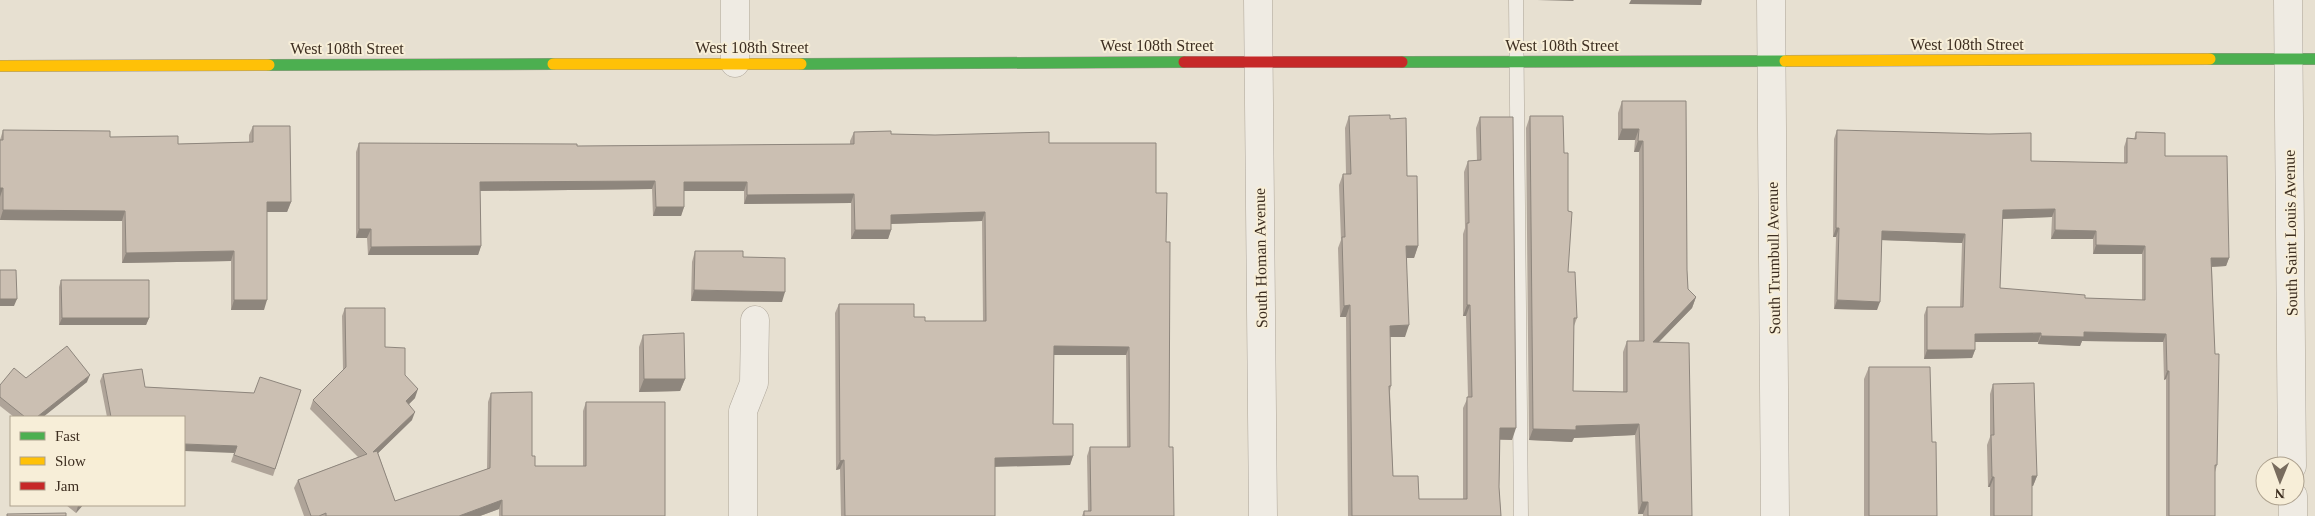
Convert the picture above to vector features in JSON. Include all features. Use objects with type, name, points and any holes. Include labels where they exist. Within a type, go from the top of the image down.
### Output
[{"type":"street","points":[[735,0],[735,63]]},
{"type":"street","name":"South Homan Avenue","points":[[1258,0],[1263,516]]},
{"type":"street","name":"South Trumbull Avenue","points":[[1771,0],[1775,516]]},
{"type":"street","name":"South Saint Louis Avenue","points":[[2288,0],[2292,456]]},
{"type":"street","name":"West 108th Street","points":[[0,66],[2315,59]]},
{"type":"street","points":[[743,516],[743,411],[754,383],[755,320]]},
{"type":"lane","points":[[1516,0],[1521,516]]},
{"type":"building","points":[[1622,101],[1686,101],[1687,270],[1688,289],[1696,297],[1653,342],[1689,343],[1692,516],[1648,516],[1648,502],[1642,502],[1639,424],[1576,426],[1576,430],[1533,429],[1530,116],[1563,116],[1564,153],[1568,153],[1568,211],[1572,212],[1568,272],[1575,272],[1577,318],[1574,318],[1573,391],[1627,392],[1627,341],[1644,341],[1643,141],[1638,141],[1639,129],[1622,129]]},
{"type":"building","points":[[1390,115],[1390,119],[1406,118],[1407,176],[1417,176],[1418,246],[1406,246],[1409,325],[1390,326],[1391,386],[1389,386],[1393,476],[1418,476],[1419,499],[1467,499],[1467,397],[1472,397],[1470,305],[1467,305],[1468,161],[1481,160],[1480,117],[1513,117],[1516,428],[1500,428],[1499,487],[1501,516],[1352,516],[1350,305],[1344,306],[1342,237],[1345,237],[1343,174],[1351,174],[1349,116]]},
{"type":"building","points":[[253,126],[290,126],[291,202],[267,202],[267,300],[234,300],[234,251],[126,253],[125,211],[3,210],[3,188],[0,188],[0,140],[3,140],[3,130],[110,131],[110,137],[178,136],[178,144],[253,142]]},
{"type":"building","points":[[1837,130],[1989,134],[2031,133],[2031,161],[2127,163],[2127,138],[2136,139],[2136,132],[2165,133],[2165,156],[2227,156],[2229,258],[2211,258],[2215,354],[2219,354],[2215,516],[2169,516],[2169,371],[2167,371],[2166,334],[2084,332],[2084,337],[2041,336],[2041,333],[1975,334],[1975,350],[1927,350],[1927,307],[1963,307],[1965,234],[1882,231],[1880,302],[1837,300],[1839,228],[1836,228]],"holes":[[[2055,209],[2055,230],[2096,231],[2096,245],[2145,246],[2145,300],[2085,298],[2085,295],[2000,288],[2003,210]]]},
{"type":"building","points":[[891,131],[891,134],[935,135],[1049,132],[1049,143],[1156,143],[1156,193],[1167,193],[1166,242],[1170,242],[1169,447],[1173,447],[1174,516],[1084,516],[1084,511],[1091,511],[1090,447],[1130,447],[1129,347],[1054,346],[1053,424],[1073,424],[1073,456],[995,458],[995,516],[845,516],[844,460],[840,461],[839,304],[914,304],[914,317],[925,317],[925,321],[986,321],[985,212],[891,215],[891,230],[855,230],[854,194],[747,195],[747,182],[684,182],[684,207],[656,207],[655,181],[480,182],[481,246],[371,247],[371,229],[359,229],[359,143],[577,144],[577,146],[854,144],[854,132]]},
{"type":"building","points":[[695,251],[743,251],[743,257],[785,258],[785,292],[694,290]]},
{"type":"building","points":[[0,270],[16,270],[17,299],[0,299]]},
{"type":"building","points":[[61,280],[149,280],[149,318],[62,318]]},
{"type":"building","points":[[345,308],[385,308],[385,347],[405,348],[405,375],[418,389],[406,401],[415,412],[373,452],[377,451],[395,501],[490,468],[491,393],[532,392],[532,456],[535,456],[535,466],[586,466],[586,402],[665,402],[665,516],[502,516],[502,500],[459,516],[326,516],[326,513],[319,516],[311,516],[298,480],[367,454],[313,400],[346,367]]},
{"type":"building","points":[[684,333],[685,379],[644,379],[643,335]]},
{"type":"building","points":[[67,346],[90,375],[38,416],[24,416],[0,397],[0,385],[14,368],[26,378]]},
{"type":"building","points":[[1869,367],[1930,367],[1932,442],[1936,442],[1937,516],[1869,516]]},
{"type":"building","points":[[142,369],[145,387],[254,393],[260,377],[301,390],[275,469],[234,455],[237,446],[185,444],[185,416],[111,416],[103,374]]},
{"type":"building","points":[[2034,383],[2037,476],[2032,476],[2032,516],[1994,516],[1991,435],[1994,435],[1993,384]]},
{"type":"building","points":[[66,513],[66,516],[7,516],[7,514]]},
{"type":"traffic: fast","points":[[2210,59],[2315,59]]},
{"type":"traffic: fast","points":[[1402,62],[1785,61]]},
{"type":"traffic: fast","points":[[801,64],[1184,62]]},
{"type":"traffic: fast","points":[[269,65],[553,64]]},
{"type":"traffic: slow","points":[[1785,61],[2210,59]]},
{"type":"traffic: slow","points":[[553,64],[801,64]]},
{"type":"traffic: slow","points":[[0,66],[269,65]]},
{"type":"traffic: jam","points":[[1184,62],[1402,62]]}]
